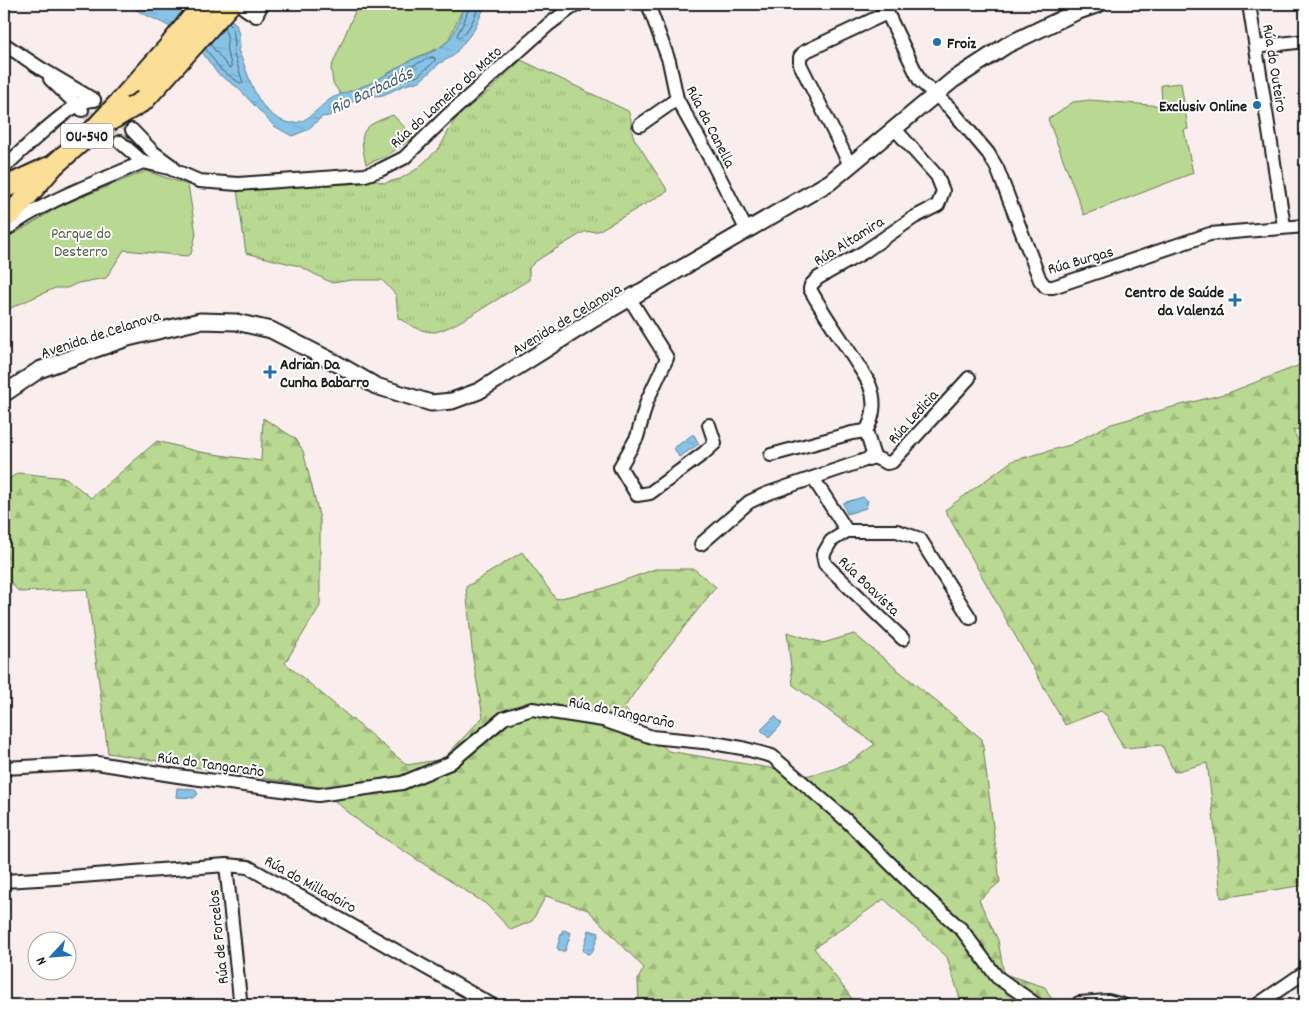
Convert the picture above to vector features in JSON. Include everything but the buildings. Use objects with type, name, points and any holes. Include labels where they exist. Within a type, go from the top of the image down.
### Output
[{"type":"main road","points":[[168,48],[172,25],[188,4]]},
{"type":"main road","name":"OU-540","points":[[4,204],[54,165],[94,130],[168,48],[203,4]]},
{"type":"main road","points":[[94,130],[143,101],[237,6]]},
{"type":"main road","name":"OU-540","points":[[4,188],[54,165]]},
{"type":"main road","name":"OU-540","points":[[4,219],[14,211],[54,165]]},
{"type":"street","points":[[237,6],[256,16],[262,4]]},
{"type":"street","name":"Rúa do Lameiro do Mato","points":[[199,181],[238,184],[347,177],[365,174],[392,165],[404,158],[447,116],[548,25],[579,4]]},
{"type":"street","name":"Rúa da Canella","points":[[648,4],[669,61],[677,100],[711,160],[747,231]]},
{"type":"street","name":"Avenida de Celanova","points":[[4,394],[39,370],[128,338],[200,321],[236,322],[271,330],[376,386],[431,404],[452,401],[479,391],[594,319],[830,182],[953,80],[1007,45],[1076,12],[1099,4]]},
{"type":"street","name":"Rúa do Outeiro","points":[[1250,4],[1284,226]]},
{"type":"street","points":[[850,165],[800,64],[800,57],[804,52],[885,8],[920,81],[935,94]]},
{"type":"street","points":[[1256,47],[1305,40]]},
{"type":"street","points":[[4,44],[94,100],[83,102],[79,108],[64,114]]},
{"type":"street","points":[[40,68],[66,97],[79,108]]},
{"type":"street","name":"Rúa Burgas","points":[[935,94],[950,108],[988,153],[997,168],[1040,280],[1046,287],[1053,287],[1210,234],[1284,226]]},
{"type":"street","points":[[4,167],[64,114],[68,107],[66,97]]},
{"type":"street","points":[[640,125],[677,100]]},
{"type":"street","name":"Rúa Altamira","points":[[866,431],[870,425],[874,408],[870,385],[810,289],[811,285],[818,278],[864,252],[913,218],[938,205],[943,191],[941,183],[894,128]]},
{"type":"street","points":[[132,130],[153,152],[199,181]]},
{"type":"street","points":[[120,142],[143,162],[170,168],[199,181]]},
{"type":"street","points":[[4,231],[43,206],[143,162]]},
{"type":"street","points":[[1284,226],[1305,226]]},
{"type":"street","points":[[630,299],[667,358],[646,401],[637,437],[620,468],[637,494],[650,493],[715,443],[709,425]]},
{"type":"street","name":"Rúa Ledicia","points":[[874,457],[887,463],[892,462],[969,378]]},
{"type":"street","points":[[701,544],[749,502],[766,494],[874,457],[866,431],[771,455]]},
{"type":"street","points":[[813,478],[847,531],[897,531],[920,539],[970,618]]},
{"type":"street","name":"Rúa Boavista","points":[[847,531],[831,541],[823,555],[825,564],[903,639]]},
{"type":"street","name":"Rúa do Tangaraño","points":[[4,768],[97,763],[178,776],[318,794],[402,783],[450,763],[504,718],[532,709],[603,720],[652,737],[742,748],[772,756],[846,820],[911,884],[962,930],[997,977],[1037,1005]]},
{"type":"street","name":"Rúa do Milladoiro","points":[[4,881],[226,865],[248,867],[492,1005]]},
{"type":"street","name":"Rúa de Forcelos","points":[[226,865],[240,999],[238,1005]]},
{"type":"street","points":[[1257,1005],[1305,972]]},
{"type":"street","points":[[1078,1005],[1108,1001],[1123,1005]]},
{"type":"green space","points":[[358,4],[465,4],[448,41],[439,48],[413,59],[372,83],[341,95],[333,83],[331,68]]},
{"type":"green space","points":[[521,60],[628,111],[634,138],[668,191],[598,231],[584,232],[544,256],[529,268],[529,280],[466,318],[434,332],[419,329],[398,318],[396,295],[382,280],[352,280],[332,283],[299,266],[246,253],[237,190],[363,183],[374,180],[384,183],[400,179],[417,169],[440,147],[454,121]]},
{"type":"green space","points":[[1181,83],[1188,129],[1184,130],[1193,173],[1084,215],[1048,119],[1073,102],[1090,100],[1162,106],[1161,85]]},
{"type":"green space","points":[[393,115],[413,138],[385,157],[366,164],[362,144],[364,131],[374,123]]},
{"type":"green space","name":"Parque do Desterro","points":[[146,171],[188,185],[196,234],[191,254],[187,256],[124,250],[106,278],[78,283],[67,288],[55,288],[4,311],[4,237],[16,233],[62,205]]},
{"type":"green space","points":[[1305,363],[1305,429],[1293,430],[1305,455],[1305,659],[1299,728],[1305,744],[1305,885],[1221,898],[1207,763],[1174,772],[1162,745],[1123,748],[1107,716],[1101,711],[1065,725],[945,510],[1012,461],[1070,445],[1108,425],[1228,393]]},
{"type":"green space","points":[[263,418],[296,439],[303,451],[320,519],[320,606],[285,663],[407,765],[443,759],[483,717],[473,659],[466,587],[522,552],[556,599],[601,589],[655,569],[694,569],[716,587],[653,666],[624,708],[668,751],[776,769],[805,776],[834,769],[852,761],[875,744],[793,685],[787,632],[823,643],[854,634],[982,739],[1000,882],[979,900],[998,940],[1004,974],[1045,987],[1055,1005],[962,1005],[947,957],[884,899],[814,948],[853,1000],[852,1005],[639,1005],[638,979],[644,968],[588,910],[546,896],[532,921],[511,930],[486,904],[365,826],[318,787],[108,753],[87,589],[19,592],[4,575],[4,482],[18,473],[66,478],[91,498],[157,441],[200,452],[261,461]]},
{"type":"water","name":"Rio Barbadás","points":[[127,4],[193,4],[227,16],[236,24],[240,46],[238,50],[259,100],[273,116],[291,123],[304,120],[332,98],[371,83],[408,61],[432,52],[448,41],[458,23],[465,4],[486,4],[474,30],[453,56],[440,63],[420,81],[405,85],[383,95],[376,96],[366,93],[329,116],[322,117],[307,130],[292,136],[274,126],[237,87],[217,73],[202,52],[183,33]]},
{"type":"water","points":[[694,435],[699,444],[679,457],[674,448]]},
{"type":"water","points":[[863,497],[868,501],[866,508],[847,514],[843,503]]},
{"type":"water","points":[[775,716],[782,724],[769,738],[761,730]]},
{"type":"water","points":[[177,788],[195,789],[198,794],[194,798],[176,797]]},
{"type":"water","points":[[589,930],[599,933],[592,953],[587,954],[583,950]]},
{"type":"water","points":[[562,931],[571,933],[565,951],[560,951],[557,948]]},
{"type":"tunnel","points":[[94,100],[132,130]]},
{"type":"tunnel","points":[[82,110],[120,142]]},
{"type":"place","name":"Froiz","points":[[937,42]]},
{"type":"place","name":"Exclusiv Online","points":[[1257,105]]},
{"type":"place","name":"Centro de Saúde da Valenzá","points":[[1235,300]]},
{"type":"place","name":"Adrian Da Cunha Babarro","points":[[270,372]]}]
